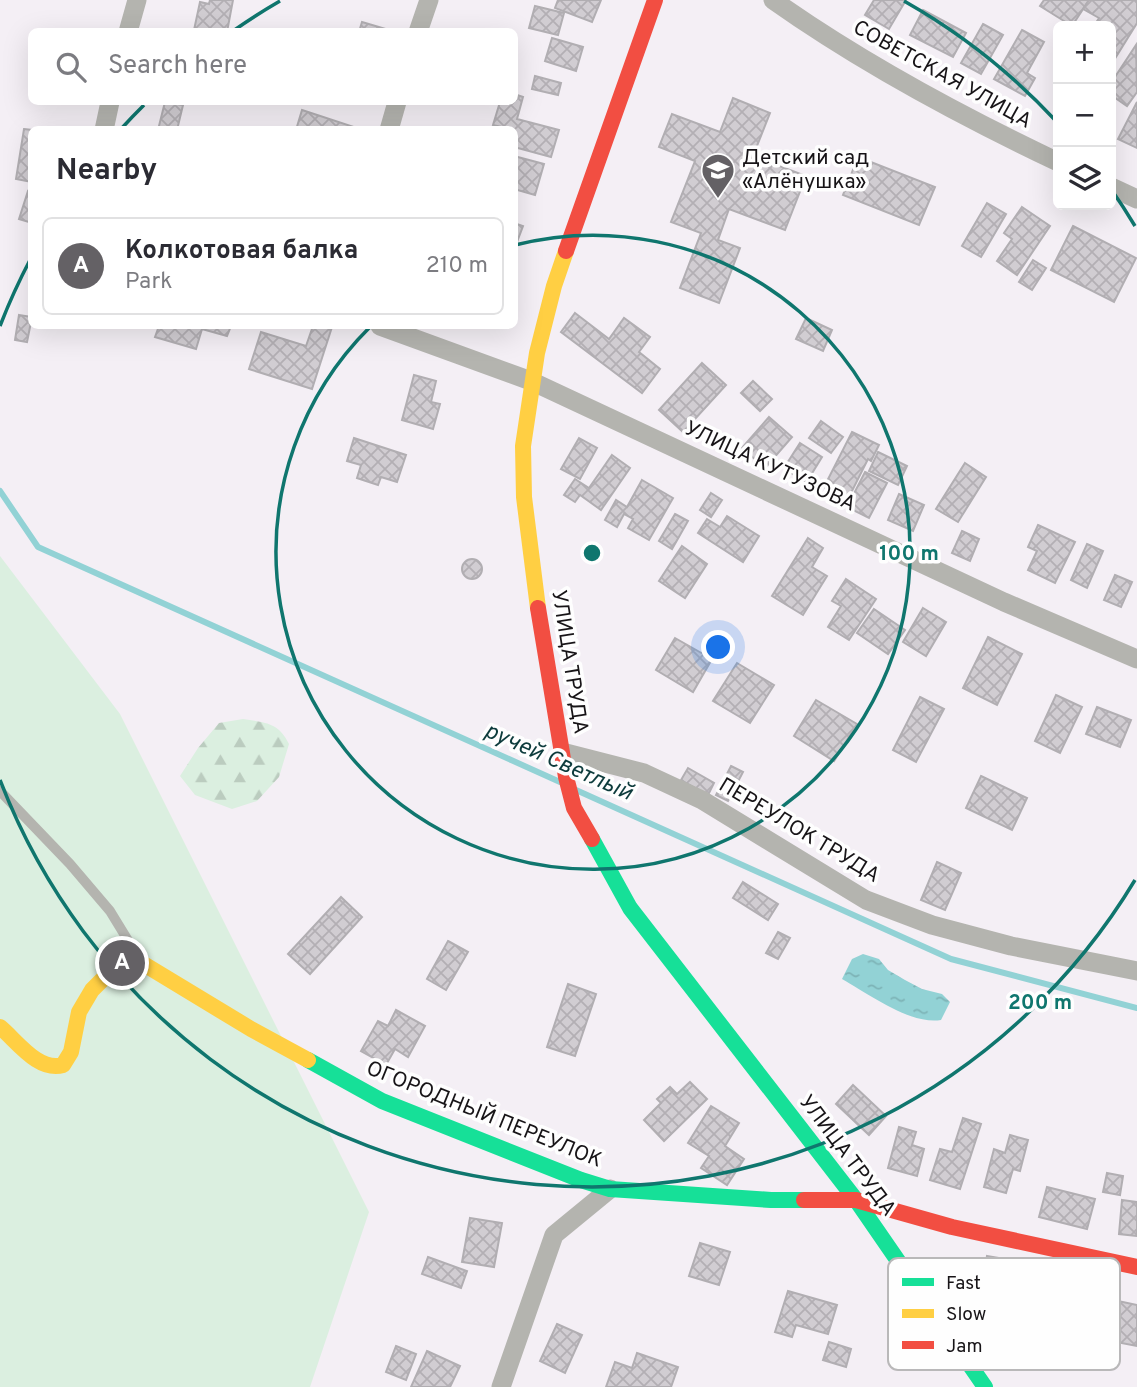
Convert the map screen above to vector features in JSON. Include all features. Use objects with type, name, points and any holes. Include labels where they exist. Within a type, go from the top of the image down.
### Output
[{"type":"street","points":[[129,28],[137,0]]},
{"type":"street","points":[[419,28],[429,0]]},
{"type":"street","name":"УЛИЦА ТРУДА","points":[[655,0],[554,286],[531,381],[523,446],[524,497],[538,620],[566,777],[572,802],[630,908],[856,1200],[896,1258]]},
{"type":"street","name":"СОВЕТСКАЯ УЛИЦА","points":[[773,0],[848,51],[990,130],[1053,160]]},
{"type":"street","points":[[105,126],[109,105]]},
{"type":"street","points":[[390,126],[396,105]]},
{"type":"street","points":[[1116,189],[1137,199]]},
{"type":"street","name":"УЛИЦА КУТУЗОВА","points":[[388,329],[531,381],[1004,602],[1137,659]]},
{"type":"street","name":"ПЕРЕУЛОК ТРУДА","points":[[562,752],[644,774],[702,800],[866,900],[932,925],[1011,946],[1137,971]]},
{"type":"street","points":[[0,1027],[47,1066],[59,1066],[69,1059],[76,1022],[83,1003],[116,967],[142,962]]},
{"type":"street","name":"ОГОРОДНЫЙ ПЕРЕУЛОК","points":[[142,962],[251,1029],[382,1101],[610,1189],[771,1200],[856,1200],[952,1227],[1095,1258]]},
{"type":"street","points":[[501,1387],[554,1235],[610,1189]]},
{"type":"street","name":"УЛИЦА ТРУДА","points":[[973,1370],[985,1387]]},
{"type":"lane","points":[[0,791],[70,864],[110,911],[142,962]]},
{"type":"green space","points":[[0,556],[120,714],[369,1212],[310,1387],[0,1387]]},
{"type":"green space","points":[[243,719],[276,727],[289,744],[279,777],[257,801],[232,809],[195,795],[180,776],[219,723]]},
{"type":"water","points":[[863,954],[879,959],[888,970],[922,989],[942,994],[950,1002],[941,1020],[916,1018],[903,1013],[842,979],[852,959]]},
{"type":"building","points":[[210,0],[233,0],[228,28],[194,28],[200,2],[209,4]]},
{"type":"building","points":[[558,0],[601,0],[592,22],[555,8]]},
{"type":"building","points":[[874,0],[906,0],[889,29],[865,15]]},
{"type":"building","points":[[1044,0],[1089,0],[1075,21],[1064,21],[1040,6]]},
{"type":"building","points":[[1089,0],[1137,0],[1137,23],[1116,57],[1116,21],[1097,21],[1099,18],[1083,9]]},
{"type":"building","points":[[535,6],[564,13],[558,35],[529,28]]},
{"type":"building","points":[[923,10],[966,33],[953,57],[910,35]]},
{"type":"building","points":[[362,22],[382,28],[360,28]]},
{"type":"building","points":[[983,24],[1003,35],[981,74],[961,63]]},
{"type":"building","points":[[1022,30],[1044,42],[1027,73],[1035,78],[1025,96],[994,79]]},
{"type":"building","points":[[552,38],[583,47],[576,71],[545,61]]},
{"type":"building","points":[[1136,45],[1137,92],[1127,106],[1116,98],[1116,75]]},
{"type":"building","points":[[535,76],[561,83],[558,95],[532,89]]},
{"type":"building","points":[[518,95],[523,97],[517,119],[559,130],[551,157],[518,148],[518,126],[493,125],[499,105],[518,105]]},
{"type":"building","points":[[733,98],[770,113],[753,156],[806,176],[785,230],[729,209],[718,240],[740,248],[719,303],[680,288],[701,233],[671,222],[695,161],[659,147],[672,114],[720,132]]},
{"type":"building","points":[[1137,102],[1137,148],[1118,139]]},
{"type":"building","points":[[164,105],[183,105],[178,126],[159,126]]},
{"type":"building","points":[[302,110],[351,126],[297,126]]},
{"type":"building","points":[[24,129],[28,130],[28,181],[16,179]]},
{"type":"building","points":[[518,157],[544,164],[535,195],[518,190]]},
{"type":"building","points":[[858,157],[935,187],[919,225],[843,195]]},
{"type":"building","points":[[28,191],[28,222],[19,219]]},
{"type":"building","points":[[987,203],[1006,214],[981,257],[962,246]]},
{"type":"building","points":[[1022,207],[1050,226],[1017,275],[997,261],[1012,239],[1004,233]]},
{"type":"building","points":[[518,224],[523,226],[518,239]]},
{"type":"building","points":[[1073,226],[1136,258],[1114,302],[1051,270]]},
{"type":"building","points":[[1033,260],[1046,268],[1032,290],[1019,282]]},
{"type":"building","points":[[575,313],[609,339],[624,318],[650,337],[639,352],[660,369],[642,393],[561,332]]},
{"type":"building","points":[[19,315],[28,316],[27,342],[15,340]]},
{"type":"building","points":[[806,318],[832,330],[823,351],[796,339]]},
{"type":"building","points":[[158,329],[202,329],[196,349],[155,337]]},
{"type":"building","points":[[202,329],[230,329],[227,336]]},
{"type":"building","points":[[312,329],[331,329],[312,389],[249,369],[261,332],[306,346]]},
{"type":"building","points":[[702,363],[726,385],[683,432],[659,410]]},
{"type":"building","points":[[414,375],[436,381],[431,402],[440,404],[433,429],[402,420]]},
{"type":"building","points":[[753,381],[772,399],[760,411],[741,393]]},
{"type":"building","points":[[769,417],[792,437],[765,468],[742,448]]},
{"type":"building","points":[[821,421],[843,437],[831,453],[809,438]]},
{"type":"building","points":[[852,432],[879,445],[871,461],[868,459],[848,499],[824,487]]},
{"type":"building","points":[[354,438],[406,455],[397,482],[381,477],[378,485],[357,478],[361,465],[347,461]]},
{"type":"building","points":[[579,438],[597,448],[580,479],[561,469]]},
{"type":"building","points":[[800,443],[822,457],[806,483],[784,468]]},
{"type":"building","points":[[878,452],[907,466],[898,485],[869,471]]},
{"type":"building","points":[[612,455],[630,468],[601,510],[580,495],[575,502],[564,495],[575,479],[589,488]]},
{"type":"building","points":[[965,463],[986,477],[958,522],[936,509]]},
{"type":"building","points":[[865,472],[887,483],[869,518],[847,507]]},
{"type":"building","points":[[642,480],[673,498],[649,540],[628,528],[633,519],[624,514],[617,527],[605,520],[616,500],[627,507]]},
{"type":"building","points":[[711,493],[722,500],[711,517],[700,510]]},
{"type":"building","points":[[899,494],[924,505],[913,531],[888,520]]},
{"type":"building","points":[[675,514],[688,521],[672,549],[659,541]]},
{"type":"building","points":[[727,516],[759,536],[743,562],[698,533],[707,519],[720,527]]},
{"type":"building","points":[[1038,525],[1075,542],[1055,583],[1028,570],[1037,551],[1028,547]]},
{"type":"building","points":[[962,531],[979,539],[970,561],[952,553]]},
{"type":"building","points":[[808,538],[823,548],[812,567],[827,576],[803,615],[772,596]]},
{"type":"building","points":[[1087,544],[1103,551],[1087,588],[1071,580]]},
{"type":"building","points":[[682,546],[707,564],[685,598],[659,581]]},
{"type":"building","points":[[472,559],[479,562],[482,569],[479,576],[472,579],[465,576],[462,569],[465,562]]},
{"type":"building","points":[[1115,575],[1132,582],[1121,607],[1104,600]]},
{"type":"building","points":[[846,579],[876,599],[849,640],[828,627],[841,606],[832,601]]},
{"type":"building","points":[[923,608],[946,622],[926,656],[903,642]]},
{"type":"building","points":[[874,609],[905,630],[888,654],[857,633]]},
{"type":"building","points":[[988,637],[1022,654],[997,705],[963,688]]},
{"type":"building","points":[[675,638],[712,659],[693,692],[656,670]]},
{"type":"building","points":[[737,663],[774,685],[750,723],[713,701]]},
{"type":"building","points":[[1056,695],[1082,707],[1060,753],[1035,741]]},
{"type":"building","points":[[920,697],[944,709],[916,762],[893,750]]},
{"type":"building","points":[[816,700],[857,724],[834,761],[794,736]]},
{"type":"building","points":[[1097,707],[1131,720],[1120,747],[1086,734]]},
{"type":"building","points":[[731,766],[743,772],[728,801],[716,795]]},
{"type":"building","points":[[688,768],[714,783],[708,795],[681,780]]},
{"type":"building","points":[[981,776],[1027,798],[1012,830],[966,808]]},
{"type":"building","points":[[937,862],[961,873],[945,910],[921,900]]},
{"type":"building","points":[[743,882],[778,904],[768,920],[733,898]]},
{"type":"building","points":[[341,897],[362,917],[310,974],[288,954]]},
{"type":"building","points":[[778,932],[790,938],[778,959],[766,953]]},
{"type":"building","points":[[448,941],[468,952],[446,990],[427,979]]},
{"type":"building","points":[[568,984],[596,994],[575,1056],[547,1047]]},
{"type":"building","points":[[396,1010],[425,1026],[408,1057],[395,1049],[386,1065],[361,1051],[378,1021],[388,1026]]},
{"type":"building","points":[[690,1082],[707,1099],[664,1141],[644,1120],[661,1103],[657,1099],[670,1087],[677,1094]]},
{"type":"building","points":[[853,1085],[886,1116],[869,1135],[836,1104]]},
{"type":"building","points":[[711,1106],[739,1123],[725,1146],[744,1159],[727,1185],[701,1168],[709,1156],[688,1143]]},
{"type":"building","points":[[963,1118],[981,1124],[960,1189],[930,1180],[940,1149],[952,1152]]},
{"type":"building","points":[[899,1127],[916,1132],[912,1145],[924,1149],[917,1176],[888,1168]]},
{"type":"building","points":[[1010,1135],[1028,1140],[1020,1171],[1013,1169],[1006,1193],[984,1187],[994,1149],[1005,1153]]},
{"type":"building","points":[[1107,1173],[1123,1176],[1120,1195],[1103,1192]]},
{"type":"building","points":[[1047,1187],[1095,1199],[1087,1229],[1039,1217]]},
{"type":"building","points":[[1122,1200],[1137,1202],[1137,1236],[1119,1234]]},
{"type":"building","points":[[470,1218],[502,1223],[494,1267],[462,1262]]},
{"type":"building","points":[[700,1243],[730,1252],[719,1285],[689,1276]]},
{"type":"building","points":[[428,1257],[467,1271],[461,1288],[422,1274]]},
{"type":"building","points":[[788,1291],[837,1305],[828,1334],[796,1325],[792,1337],[775,1332]]},
{"type":"building","points":[[1120,1301],[1137,1305],[1137,1346],[1120,1343]]},
{"type":"building","points":[[557,1324],[582,1335],[565,1373],[540,1361]]},
{"type":"building","points":[[829,1342],[851,1349],[846,1367],[823,1360]]},
{"type":"building","points":[[396,1346],[416,1354],[406,1380],[386,1372]]},
{"type":"building","points":[[427,1351],[460,1366],[450,1387],[411,1387]]},
{"type":"building","points":[[637,1353],[678,1367],[671,1387],[606,1387],[615,1362],[632,1368]]},
{"type":"waterway","name":"ручей Светлый","points":[[0,491],[38,547],[560,782]]},
{"type":"waterway","name":"ручей Светлый","points":[[576,790],[951,959],[1137,1008]]},
{"type":"traffic: fast","points":[[592,839],[630,908],[856,1200],[896,1258]]},
{"type":"traffic: fast","points":[[308,1060],[382,1101],[610,1189],[804,1200]]},
{"type":"traffic: fast","points":[[973,1370],[985,1387]]},
{"type":"traffic: slow","points":[[538,608],[524,497],[523,446],[537,353],[566,251]]},
{"type":"traffic: slow","points":[[0,1027],[37,1060],[54,1066],[63,1065],[71,1052],[79,1012],[92,990],[115,967],[142,963],[308,1060]]},
{"type":"traffic: jam","points":[[566,251],[655,0]]},
{"type":"traffic: jam","points":[[538,608],[566,777],[574,808],[592,839]]},
{"type":"traffic: jam","points":[[804,1200],[856,1200],[952,1227],[1095,1258]]},
{"type":"traffic: jam","points":[[1120,1263],[1137,1267]]},
{"type":"place","name":"Детский сад «Алёнушка»","points":[[718,200]]},
{"type":"place","name":"Колкотовая балка","points":[[122,963]]}]
